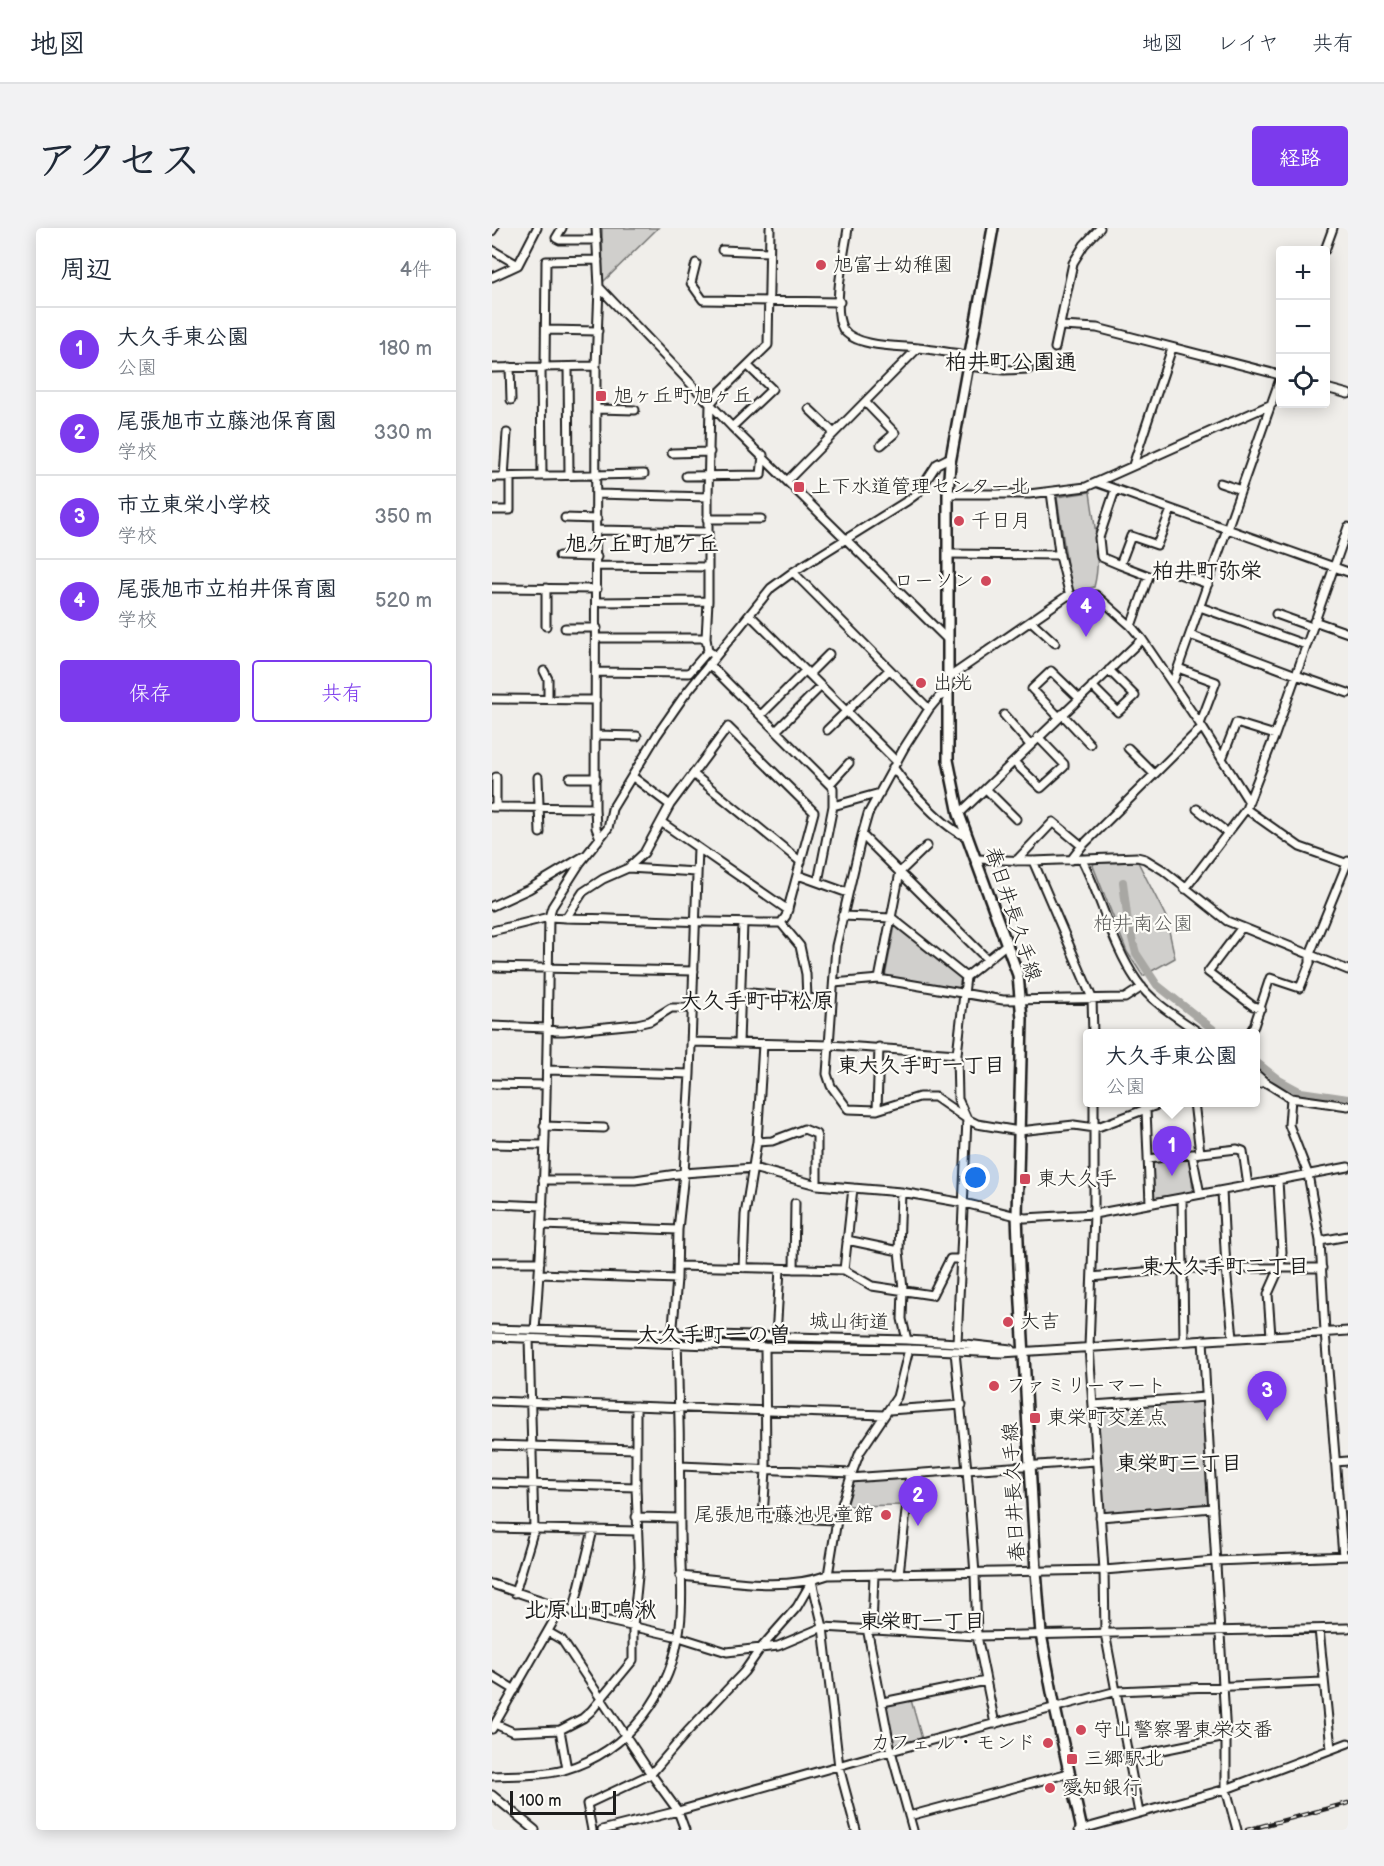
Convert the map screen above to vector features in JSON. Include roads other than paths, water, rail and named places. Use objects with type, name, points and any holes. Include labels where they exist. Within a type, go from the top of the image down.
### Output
[{"type":"main road","name":"春日井長久手線","points":[[993,228],[951,457],[948,494],[948,760],[959,814],[1018,975],[1021,1001],[1017,1215],[1036,1571],[1041,1634],[1080,1830]]},
{"type":"street","points":[[492,277],[518,265],[537,228]]},
{"type":"street","points":[[562,228],[556,237],[560,240],[597,240]]},
{"type":"street","points":[[596,228],[598,260],[596,828],[600,838]]},
{"type":"street","points":[[716,656],[708,651],[705,638],[708,601],[707,519],[710,404],[768,345],[770,228]]},
{"type":"street","points":[[848,228],[840,276],[843,328],[854,338],[878,345],[968,355]]},
{"type":"street","points":[[1055,348],[1073,263],[1084,245],[1100,228]]},
{"type":"street","points":[[1326,246],[1333,228]]},
{"type":"street","points":[[492,250],[518,265]]},
{"type":"street","points":[[722,250],[769,252]]},
{"type":"street","points":[[542,476],[546,261],[598,260]]},
{"type":"street","points":[[696,263],[691,284],[704,300],[840,302]]},
{"type":"street","points":[[598,286],[732,427],[763,455],[948,640]]},
{"type":"street","points":[[1061,326],[1097,328],[1276,376]]},
{"type":"street","points":[[546,330],[598,331]]},
{"type":"street","points":[[787,481],[918,348]]},
{"type":"street","points":[[1133,465],[1172,348]]},
{"type":"street","points":[[492,368],[596,366]]},
{"type":"street","points":[[732,427],[772,389],[748,366]]},
{"type":"street","points":[[967,366],[1004,370],[1029,369]]},
{"type":"street","points":[[510,367],[511,400]]},
{"type":"street","points":[[568,367],[568,475]]},
{"type":"street","points":[[1330,389],[1348,394]]},
{"type":"street","points":[[1173,682],[1276,392]]},
{"type":"street","points":[[866,402],[895,433],[881,445]]},
{"type":"street","points":[[948,494],[1052,492],[1086,488],[1272,404]]},
{"type":"street","points":[[597,409],[635,410]]},
{"type":"street","points":[[809,409],[834,434]]},
{"type":"street","points":[[492,510],[510,510],[507,433]]},
{"type":"street","points":[[672,453],[710,452]]},
{"type":"street","points":[[686,476],[761,476],[763,455]]},
{"type":"street","points":[[535,1330],[543,1206],[549,917],[552,907],[580,863],[608,828],[612,809],[657,735],[709,664],[771,588],[918,493],[937,464],[951,457]]},
{"type":"street","points":[[492,477],[644,474]]},
{"type":"street","points":[[1098,483],[1348,572]]},
{"type":"street","points":[[1220,483],[1241,490]]},
{"type":"street","points":[[1115,490],[1099,538],[1101,557],[1149,576],[1131,626]]},
{"type":"street","points":[[1052,492],[1060,555],[1070,596]]},
{"type":"street","points":[[597,494],[708,497]]},
{"type":"street","points":[[1120,565],[1131,536],[1157,545],[1171,510]]},
{"type":"street","points":[[566,518],[597,519]]},
{"type":"street","points":[[707,519],[761,519]]},
{"type":"street","points":[[1185,889],[1247,806],[1275,735],[1348,527]]},
{"type":"street","points":[[597,531],[707,532]]},
{"type":"street","points":[[948,554],[1060,555]]},
{"type":"street","points":[[559,556],[597,557]]},
{"type":"street","points":[[597,566],[708,567]]},
{"type":"street","points":[[793,572],[928,710]]},
{"type":"street","points":[[1179,574],[1208,584]]},
{"type":"street","points":[[492,588],[597,589]]},
{"type":"street","points":[[546,588],[546,626]]},
{"type":"street","points":[[948,678],[1066,596],[1096,595],[1131,626],[1173,682],[1222,759],[1247,806],[1300,847],[1348,863],[1310,954],[1310,963],[1300,988],[1270,978],[1261,1008],[1251,1029]]},
{"type":"street","points":[[597,603],[708,601]]},
{"type":"street","points":[[1200,607],[1306,645]]},
{"type":"street","points":[[1276,614],[1348,633]]},
{"type":"street","points":[[750,615],[847,712],[895,764],[902,780],[945,823],[958,834],[968,837]]},
{"type":"street","points":[[1031,621],[1055,643]]},
{"type":"street","points":[[565,628],[597,628]]},
{"type":"street","points":[[1190,634],[1348,693]]},
{"type":"street","points":[[597,638],[705,638]]},
{"type":"street","points":[[959,814],[1142,639]]},
{"type":"street","points":[[596,672],[689,673],[708,651]]},
{"type":"street","points":[[760,715],[829,654]]},
{"type":"street","points":[[709,664],[830,784],[833,806],[818,882]]},
{"type":"street","points":[[1071,860],[1201,725],[1216,682],[1178,668]]},
{"type":"street","points":[[827,730],[890,670]]},
{"type":"street","points":[[1092,686],[1118,712],[1135,696],[1109,670]]},
{"type":"street","points":[[544,671],[548,679],[548,699]]},
{"type":"street","points":[[1079,698],[1051,671],[1032,689],[1090,744]]},
{"type":"street","points":[[776,731],[821,686]]},
{"type":"street","points":[[948,693],[939,697],[928,710],[868,814],[836,946],[826,1074],[836,1094],[848,1109],[877,1110],[920,1097],[935,1097],[977,1124],[1019,1131],[1074,1125],[1095,1128],[1153,1107]]},
{"type":"street","points":[[492,699],[596,700]]},
{"type":"street","points":[[1004,715],[1030,745]]},
{"type":"street","points":[[1222,759],[1236,723],[1275,735]]},
{"type":"street","points":[[566,918],[583,892],[603,879],[628,868],[644,853],[670,805],[728,727],[814,812],[788,910],[781,923]]},
{"type":"street","points":[[596,735],[637,736]]},
{"type":"street","points":[[1014,762],[1041,788],[1064,766],[1038,737]]},
{"type":"street","points":[[1128,748],[1154,774]]},
{"type":"street","points":[[830,784],[849,764]]},
{"type":"street","points":[[693,774],[801,862]]},
{"type":"street","points":[[496,777],[494,807],[596,808]]},
{"type":"street","points":[[538,777],[540,833]]},
{"type":"street","points":[[633,777],[670,805]]},
{"type":"street","points":[[570,778],[596,778]]},
{"type":"street","points":[[986,789],[1017,819]]},
{"type":"street","points":[[833,806],[880,793]]},
{"type":"street","points":[[1197,809],[1228,833]]},
{"type":"street","points":[[661,822],[788,910]]},
{"type":"street","points":[[1016,861],[1053,822],[1082,846]]},
{"type":"street","points":[[862,835],[987,959]]},
{"type":"street","points":[[879,979],[900,872],[927,846]]},
{"type":"street","points":[[492,1776],[534,1775],[567,1769],[601,1754],[626,1736],[646,1713],[662,1689],[675,1656],[681,1623],[679,1407],[677,1335],[673,1326],[692,1042],[698,848]]},
{"type":"street","points":[[492,906],[529,889],[589,854]]},
{"type":"street","points":[[977,859],[1016,861],[1137,857],[1145,859],[1163,870],[1227,921],[1347,968]]},
{"type":"street","points":[[1082,860],[1115,940],[1142,987],[1193,1029]]},
{"type":"street","points":[[1033,861],[1092,998],[1092,1029]]},
{"type":"street","points":[[628,868],[698,872]]},
{"type":"street","points":[[798,875],[848,893]]},
{"type":"street","points":[[842,916],[892,918],[966,977]]},
{"type":"street","points":[[492,931],[549,917],[781,923]]},
{"type":"street","points":[[739,1044],[744,923]]},
{"type":"street","points":[[781,923],[800,946],[806,974],[807,999]]},
{"type":"street","points":[[1242,927],[1208,972],[1254,1006],[1261,1008]]},
{"type":"street","points":[[957,1343],[967,1119],[958,1100],[957,1054],[966,977],[1008,943]]},
{"type":"street","points":[[492,967],[694,971]]},
{"type":"street","points":[[834,982],[879,979],[964,994],[1021,1001],[1125,998],[1142,987]]},
{"type":"street","points":[[740,992],[832,1000]]},
{"type":"street","points":[[492,1026],[564,1031],[637,1024],[650,1021],[671,1008],[692,1008]]},
{"type":"street","points":[[692,1042],[879,1047],[957,1054]]},
{"type":"street","points":[[743,1268],[745,1215],[757,1142],[763,1044]]},
{"type":"street","points":[[877,1110],[879,1047]]},
{"type":"street","points":[[547,1070],[690,1074]]},
{"type":"street","points":[[1260,1078],[1291,1098],[1348,1106]]},
{"type":"street","points":[[1260,1083],[1265,1082]]},
{"type":"street","points":[[492,1084],[546,1085]]},
{"type":"street","points":[[680,1576],[783,1584],[813,1581],[828,1575],[1104,1570],[1215,1561],[1345,1556],[1335,1462],[1320,1241],[1308,1174],[1289,1125],[1291,1098]]},
{"type":"street","points":[[1094,1107],[1094,1214],[1089,1347],[1104,1570],[1105,1633],[1139,1813]]},
{"type":"street","points":[[1194,1107],[1200,1194]]},
{"type":"street","points":[[1146,1110],[1150,1203]]},
{"type":"street","points":[[544,1126],[604,1128]]},
{"type":"street","points":[[757,1142],[772,1141],[804,1130],[816,1134],[818,1137],[817,1185]]},
{"type":"street","points":[[492,1144],[544,1146]]},
{"type":"street","points":[[1148,1159],[1237,1149],[1243,1151],[1248,1186]]},
{"type":"street","points":[[543,1180],[635,1180],[684,1173],[753,1168],[817,1185],[901,1192],[964,1203],[1025,1218],[1094,1214],[1348,1167]]},
{"type":"street","points":[[1271,1335],[1268,1294],[1280,1267],[1282,1252],[1278,1180]]},
{"type":"street","points":[[844,1270],[853,1188]]},
{"type":"street","points":[[1222,1191],[1233,1338]]},
{"type":"street","points":[[901,1192],[899,1251],[903,1289],[902,1319],[907,1340]]},
{"type":"street","points":[[1182,1198],[1185,1341]]},
{"type":"street","points":[[794,1269],[795,1203]]},
{"type":"street","points":[[492,1204],[543,1206]]},
{"type":"street","points":[[542,1225],[678,1230]]},
{"type":"street","points":[[1320,1241],[1348,1236]]},
{"type":"street","points":[[847,1240],[899,1251]]},
{"type":"street","points":[[678,1266],[844,1270],[872,1286],[932,1295],[951,1259],[960,1259]]},
{"type":"street","points":[[492,1262],[540,1262]]},
{"type":"street","points":[[1092,1277],[1183,1268],[1322,1268]]},
{"type":"street","points":[[776,1337],[780,1269]]},
{"type":"street","points":[[540,1274],[677,1279]]},
{"type":"street","name":"城山街道","points":[[492,1329],[907,1340],[1025,1350]]},
{"type":"street","name":"城山街道","points":[[492,1337],[765,1347],[909,1348],[1002,1353],[1348,1331]]},
{"type":"street","points":[[515,1593],[534,1529],[529,1338]]},
{"type":"street","points":[[1203,1340],[1226,1737],[1226,1789],[1237,1830]]},
{"type":"street","points":[[765,1347],[766,1470],[763,1517],[837,1520]]},
{"type":"street","points":[[828,1575],[837,1520],[842,1511],[851,1476],[860,1452],[897,1397],[909,1348]]},
{"type":"street","points":[[955,1352],[968,1470],[977,1636],[995,1724]]},
{"type":"street","points":[[1093,1405],[1206,1397]]},
{"type":"street","points":[[492,1401],[766,1411],[886,1412],[962,1406]]},
{"type":"street","points":[[561,1608],[493,1726],[518,1732],[560,1730],[583,1718],[633,1660],[633,1627],[639,1566],[636,1531],[636,1406]]},
{"type":"street","points":[[492,1445],[636,1449]]},
{"type":"street","points":[[680,1466],[851,1476],[910,1475],[1096,1461]]},
{"type":"street","points":[[1335,1462],[1348,1461]]},
{"type":"street","points":[[899,1574],[910,1475]]},
{"type":"street","points":[[492,1483],[636,1487]]},
{"type":"street","points":[[1339,1499],[1348,1498]]},
{"type":"street","points":[[1100,1517],[1213,1508]]},
{"type":"street","points":[[636,1517],[680,1518]]},
{"type":"street","points":[[492,1528],[636,1531]]},
{"type":"street","points":[[573,1612],[593,1530]]},
{"type":"street","points":[[874,1574],[872,1629],[868,1633],[891,1751],[914,1830]]},
{"type":"street","points":[[813,1581],[822,1627],[839,1767],[856,1830]]},
{"type":"street","points":[[592,1830],[587,1804],[651,1774],[744,1672],[760,1649],[797,1607],[813,1581]]},
{"type":"street","points":[[492,1584],[573,1612],[679,1637],[727,1652],[778,1646],[822,1627],[977,1636],[1348,1628]]},
{"type":"street","points":[[1319,1629],[1331,1749]]},
{"type":"street","points":[[548,1632],[562,1640],[678,1811],[685,1830]]},
{"type":"street","points":[[492,1676],[515,1690]]},
{"type":"street","points":[[883,1702],[986,1681]]},
{"type":"street","points":[[602,1830],[1117,1691],[1323,1682]]},
{"type":"street","points":[[560,1730],[567,1769]]},
{"type":"street","points":[[1128,1757],[1226,1737]]},
{"type":"street","points":[[1080,1830],[1226,1789],[1348,1743]]},
{"type":"street","points":[[909,1816],[1069,1773]]},
{"type":"street","points":[[492,1795],[535,1830]]},
{"type":"waterway","points":[[1123,882],[1128,923],[1136,953],[1157,985],[1213,1029]]},
{"type":"waterway","points":[[1260,1065],[1279,1080],[1301,1092],[1348,1099]]},
{"type":"railway","points":[[1247,1830],[1348,1803]]},
{"type":"place","name":"旭富士幼稚園","points":[[821,265]]},
{"type":"place","name":"旭ヶ丘町旭ヶ丘","points":[[601,396]]},
{"type":"place","name":"上下水道管理センター北","points":[[799,487]]},
{"type":"place","name":"千日月","points":[[959,521]]},
{"type":"place","name":"ローソン","points":[[986,581]]},
{"type":"place","name":"尾張旭市立柏井保育園","points":[[1086,637]]},
{"type":"place","name":"出光","points":[[921,683]]},
{"type":"place","name":"大久手東公園","points":[[1172,1176]]},
{"type":"place","name":"東大久手","points":[[1025,1179]]},
{"type":"place","name":"大吉","points":[[1008,1322]]},
{"type":"place","name":"ファミリーマート","points":[[994,1386]]},
{"type":"place","name":"東栄町交差点","points":[[1035,1418]]},
{"type":"place","name":"市立東栄小学校","points":[[1267,1421]]},
{"type":"place","name":"尾張旭市藤池児童館","points":[[886,1515]]},
{"type":"place","name":"尾張旭市立藤池保育園","points":[[918,1526]]},
{"type":"place","name":"守山警察署東栄交番","points":[[1081,1730]]},
{"type":"place","name":"カフェ ル・モンド","points":[[1048,1743]]},
{"type":"place","name":"三郷駅北","points":[[1072,1759]]},
{"type":"place","name":"愛知銀行","points":[[1050,1788]]},
{"type":"district","name":"柏井町公園通","points":[[1011,362]]},
{"type":"district","name":"旭ケ丘町旭ケ丘","points":[[642,544]]},
{"type":"district","name":"柏井町弥栄","points":[[1207,571]]},
{"type":"district","name":"大久手町中松原","points":[[757,1001]]},
{"type":"district","name":"東大久手町一丁目","points":[[921,1065]]},
{"type":"district","name":"東大久手町二丁目","points":[[1225,1266]]},
{"type":"district","name":"大久手町一の曽","points":[[714,1335]]},
{"type":"district","name":"東栄町三丁目","points":[[1179,1463]]},
{"type":"district","name":"北原山町鳴湫","points":[[590,1610]]},
{"type":"district","name":"東栄町一丁目","points":[[922,1621]]},
{"type":"park label","name":"柏井南公園","points":[[1143,924]]}]
